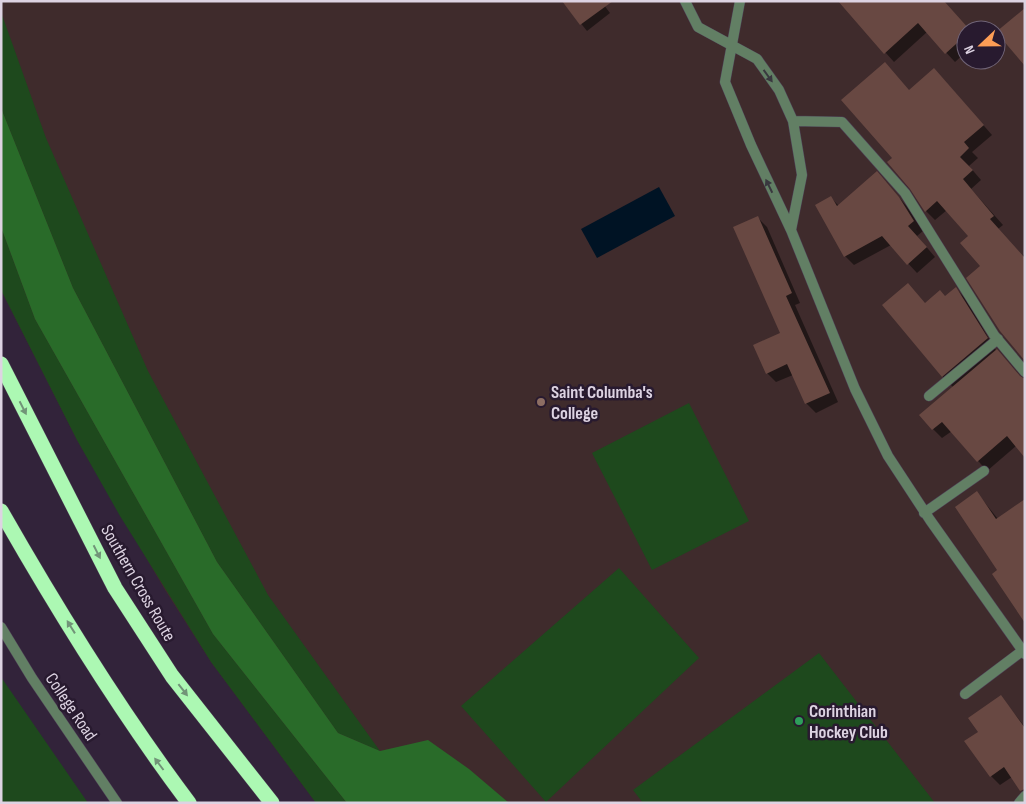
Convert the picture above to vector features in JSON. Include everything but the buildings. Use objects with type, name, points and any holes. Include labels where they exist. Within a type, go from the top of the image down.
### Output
[{"type":"highway","name":"Southern Cross Route","points":[[1,364],[115,588],[172,676],[272,803]]},
{"type":"highway","points":[[1,511],[33,567],[140,737],[188,803]]},
{"type":"street","points":[[685,1],[698,26],[757,59],[779,90],[793,121],[802,176],[791,230]]},
{"type":"street","points":[[740,1],[725,82],[751,145],[791,230],[855,389],[888,456],[924,512],[1024,653],[965,694]]},
{"type":"street","points":[[793,121],[842,122],[905,193],[998,339],[1025,372]]},
{"type":"street","points":[[929,396],[998,339]]},
{"type":"street","points":[[924,512],[984,471]]},
{"type":"street","name":"College Road","points":[[1,627],[32,678],[117,803]]},
{"type":"street","points":[[1019,803],[1025,796]]},
{"type":"shaded area","name":"Saint Columba's College","points":[[1,1],[1025,1],[1025,803],[316,803],[211,662],[165,590],[77,440],[1,290]]},
{"type":"green space","points":[[1,12],[46,138],[148,371],[268,595],[380,751],[338,733],[217,562],[73,288],[1,108]]},
{"type":"green space","points":[[1,108],[73,288],[217,562],[338,733],[380,751],[428,740],[469,769],[509,803],[347,803],[213,634],[35,319],[1,227]]},
{"type":"green space","points":[[1,227],[35,319],[213,634],[347,803],[316,803],[211,662],[120,516],[77,440],[1,290]]},
{"type":"green space","points":[[689,403],[749,521],[652,570],[592,453]]},
{"type":"green space","points":[[619,568],[699,658],[546,802],[461,706]]},
{"type":"green space","name":"Corinthian Hockey Club","points":[[819,653],[935,803],[643,803],[633,790]]},
{"type":"green space","points":[[1,677],[88,803],[1,803]]},
{"type":"water","points":[[659,187],[675,216],[597,258],[581,229]]},
{"type":"place","name":"Saint Columba's College","points":[[541,402]]},
{"type":"place","name":"Corinthian Hockey Club","points":[[799,721]]}]
